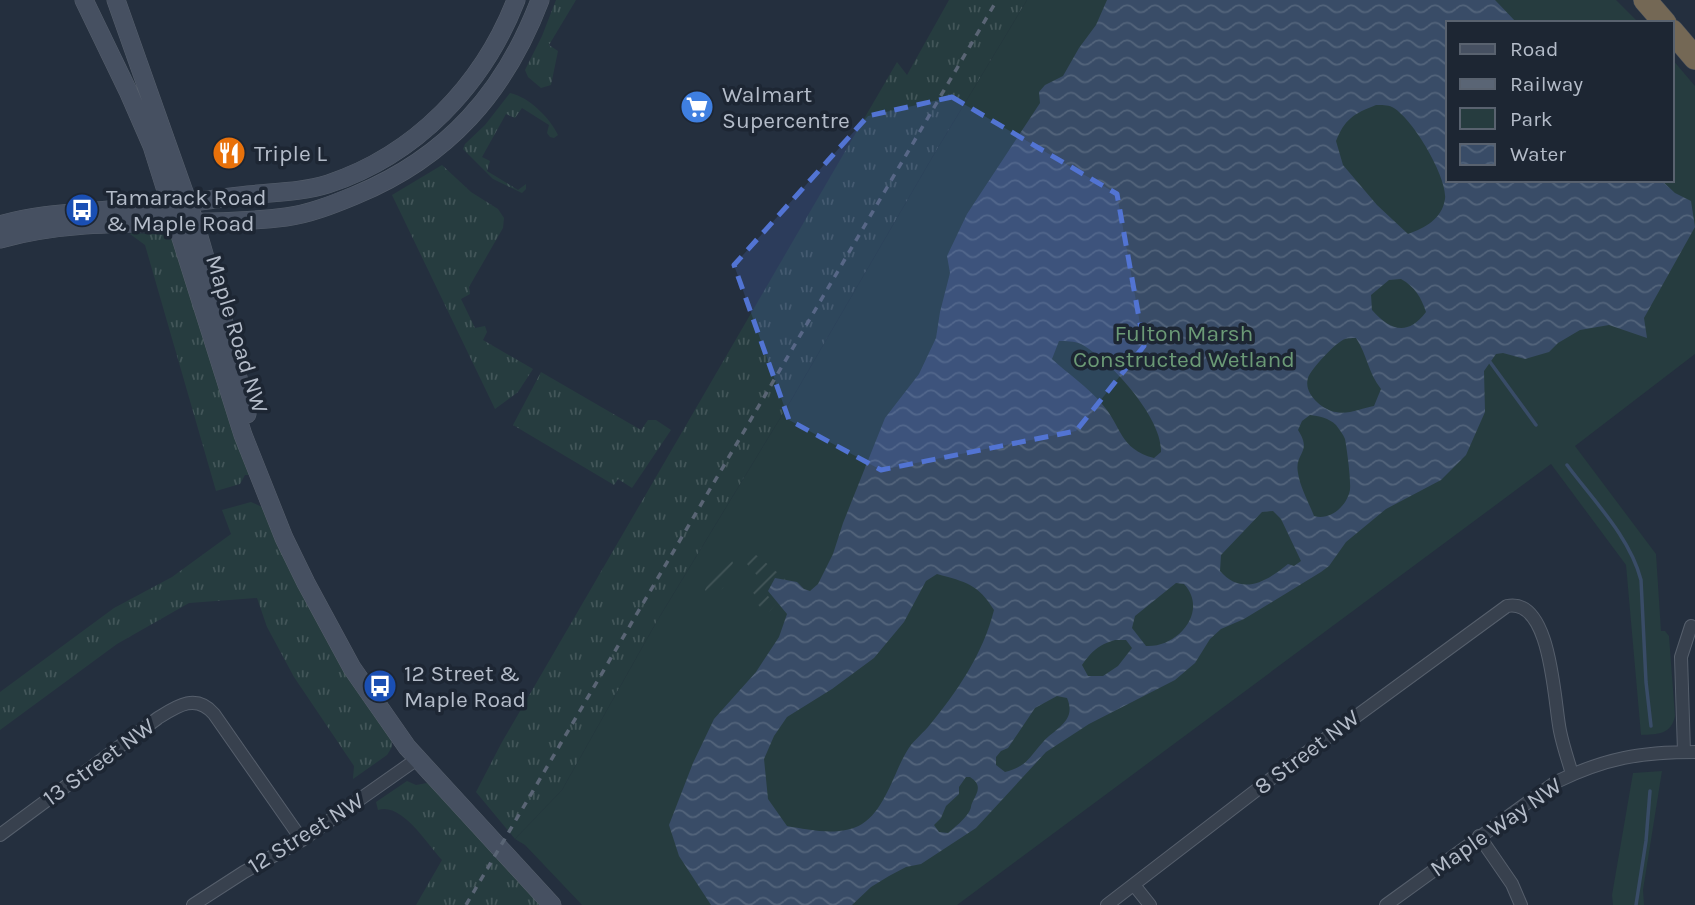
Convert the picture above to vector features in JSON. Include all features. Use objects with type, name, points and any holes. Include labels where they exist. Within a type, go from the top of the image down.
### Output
[{"type":"highway","points":[[1645,0],[1663,21]]},
{"type":"highway","points":[[1674,33],[1695,58]]},
{"type":"street","name":"Maple Road NW","points":[[84,0],[183,213]]},
{"type":"street","points":[[0,239],[41,230],[183,213],[327,184],[372,166],[424,131],[462,93],[492,50],[516,0]]},
{"type":"street","points":[[0,225],[53,214],[183,213],[288,217],[325,208],[405,172],[438,148],[486,100],[513,60],[540,0]]},
{"type":"street","name":"Maple Road NW","points":[[116,2],[183,213],[226,385],[264,488],[306,583],[352,668],[416,759],[552,905]]},
{"type":"street","name":"8 Street NW","points":[[1107,905],[1123,900],[1135,885],[1276,775],[1496,612],[1511,605],[1517,604],[1526,610],[1541,632],[1548,658],[1559,729],[1572,774]]},
{"type":"street","points":[[1690,752],[1681,657],[1691,626]]},
{"type":"street","name":"13 Street NW","points":[[0,835],[164,714],[183,703],[202,703],[214,714],[302,840]]},
{"type":"street","name":"Maple Way NW","points":[[1386,905],[1542,790],[1572,774],[1607,761],[1640,754],[1690,752]]},
{"type":"street","name":"12 Street NW","points":[[193,905],[244,872],[302,840],[416,759]]},
{"type":"street","points":[[1479,836],[1512,884],[1521,905]]},
{"type":"street","points":[[1135,885],[1150,905]]},
{"type":"highlighted area","points":[[952,97],[1117,194],[1144,346],[1076,431],[881,470],[789,420],[734,265],[868,116]]},
{"type":"green space","points":[[556,0],[576,0],[549,45],[558,51],[551,85],[541,88],[528,77],[525,70]]},
{"type":"green space","points":[[949,0],[1027,0],[793,397],[657,621],[562,790],[515,839],[476,792],[502,742],[897,62],[907,75]]},
{"type":"green space","name":"Fulton Marsh Constructed Wetland","points":[[1027,0],[1616,0],[1637,21],[1446,21],[1446,182],[1674,182],[1674,61],[1695,86],[1695,354],[1575,446],[1656,554],[1661,631],[1665,631],[1669,636],[1675,716],[1670,727],[1663,732],[1641,735],[1626,565],[1551,464],[957,905],[582,905],[525,845],[515,839],[562,790],[657,621],[793,397]]},
{"type":"green space","points":[[510,93],[538,109],[558,135],[550,137],[547,133],[549,125],[522,108],[515,118],[506,114],[482,157],[490,161],[487,171],[518,190],[526,184],[522,193],[493,179],[463,149]]},
{"type":"green space","points":[[442,165],[471,192],[498,209],[504,218],[503,228],[469,287],[470,294],[461,299],[475,328],[485,326],[487,332],[483,340],[533,369],[518,392],[495,409],[392,195]]},
{"type":"green space","points":[[130,234],[173,235],[250,475],[245,475],[240,484],[216,491],[145,245]]},
{"type":"green space","points":[[541,372],[641,430],[648,420],[656,420],[671,430],[632,488],[618,479],[614,485],[513,425]]},
{"type":"green space","points":[[251,502],[262,507],[290,571],[327,641],[362,698],[391,737],[392,747],[387,755],[353,779],[354,766],[294,677],[267,627],[257,598],[189,603],[117,644],[0,730],[0,692],[114,608],[172,577],[231,534],[222,510]]},
{"type":"green space","points":[[747,551],[760,558],[786,581],[772,578],[764,592],[776,604],[765,613],[749,588],[751,584],[759,585],[762,581],[747,564]]},
{"type":"green space","points":[[729,555],[733,563],[723,588],[716,593],[707,593],[705,590],[714,570],[720,560]]},
{"type":"green space","points":[[1662,771],[1643,890],[1644,905],[1613,905],[1612,895],[1633,773]]},
{"type":"green space","points":[[407,781],[416,785],[427,783],[432,787],[542,905],[416,905],[442,860],[405,818],[387,809],[378,810],[376,802]]},
{"type":"water","name":"Fulton Marsh Constructed Wetland","points":[[1107,0],[1495,0],[1515,21],[1446,21],[1446,182],[1663,182],[1675,193],[1691,201],[1695,227],[1644,318],[1647,338],[1609,325],[1580,330],[1558,343],[1549,352],[1525,359],[1503,353],[1496,354],[1484,371],[1485,412],[1466,455],[1441,480],[1386,509],[1346,542],[1329,566],[1321,572],[1244,619],[1221,629],[1210,639],[1195,663],[1175,680],[1089,724],[1046,752],[976,828],[921,864],[906,867],[871,887],[852,905],[711,905],[679,856],[669,825],[693,763],[714,719],[756,672],[779,637],[787,614],[768,591],[775,578],[797,582],[810,591],[818,584],[833,554],[885,418],[919,374],[936,338],[950,273],[947,256],[967,214],[1040,103],[1039,92],[1045,85],[1063,76],[1096,25]],"holes":[[[1376,105],[1390,106],[1409,123],[1435,163],[1444,189],[1445,199],[1440,212],[1426,226],[1408,234],[1377,205],[1343,165],[1336,141],[1347,122]],[[1401,279],[1417,293],[1426,312],[1419,320],[1405,328],[1392,326],[1372,310],[1371,295],[1389,280]],[[1356,338],[1381,389],[1374,406],[1345,413],[1331,411],[1320,405],[1311,395],[1308,378],[1336,345],[1346,339]],[[1059,341],[1081,344],[1106,362],[1144,407],[1159,438],[1161,452],[1154,458],[1134,449],[1122,436],[1109,412],[1052,359]],[[1310,415],[1333,423],[1345,439],[1350,490],[1342,507],[1332,514],[1314,516],[1301,484],[1297,466],[1304,443],[1298,430],[1302,421]],[[1273,511],[1281,519],[1301,561],[1294,566],[1288,564],[1263,581],[1245,585],[1228,579],[1220,571],[1221,555],[1262,512]],[[937,574],[977,589],[994,610],[983,642],[968,672],[939,714],[909,748],[883,800],[870,818],[854,828],[835,831],[787,826],[768,799],[764,759],[774,736],[787,717],[874,658],[904,622],[926,581]],[[1176,583],[1184,584],[1191,594],[1191,616],[1179,634],[1169,641],[1146,646],[1132,628],[1135,616]],[[1115,640],[1126,640],[1132,648],[1118,666],[1103,676],[1088,676],[1082,665],[1092,652]],[[1057,696],[1067,698],[1069,713],[1064,723],[1023,764],[1005,772],[996,765],[996,757],[1008,748],[1035,708]],[[966,777],[970,777],[978,785],[970,810],[948,833],[939,832],[934,825],[941,818],[946,806],[959,794],[959,787]]]},
{"type":"waterway","points":[[1490,362],[1536,425]]},
{"type":"waterway","points":[[1567,465],[1620,534],[1636,564],[1641,580],[1651,726]]},
{"type":"waterway","points":[[1636,905],[1646,841],[1650,791]]},
{"type":"railway","points":[[466,905],[997,0]]},
{"type":"place","name":"Walmart Supercentre","points":[[697,107]]},
{"type":"place","name":"Triple L","points":[[229,153]]},
{"type":"place","name":"Tamarack Road & Maple Road","points":[[82,210]]},
{"type":"place","name":"12 Street & Maple Road","points":[[380,686]]}]
